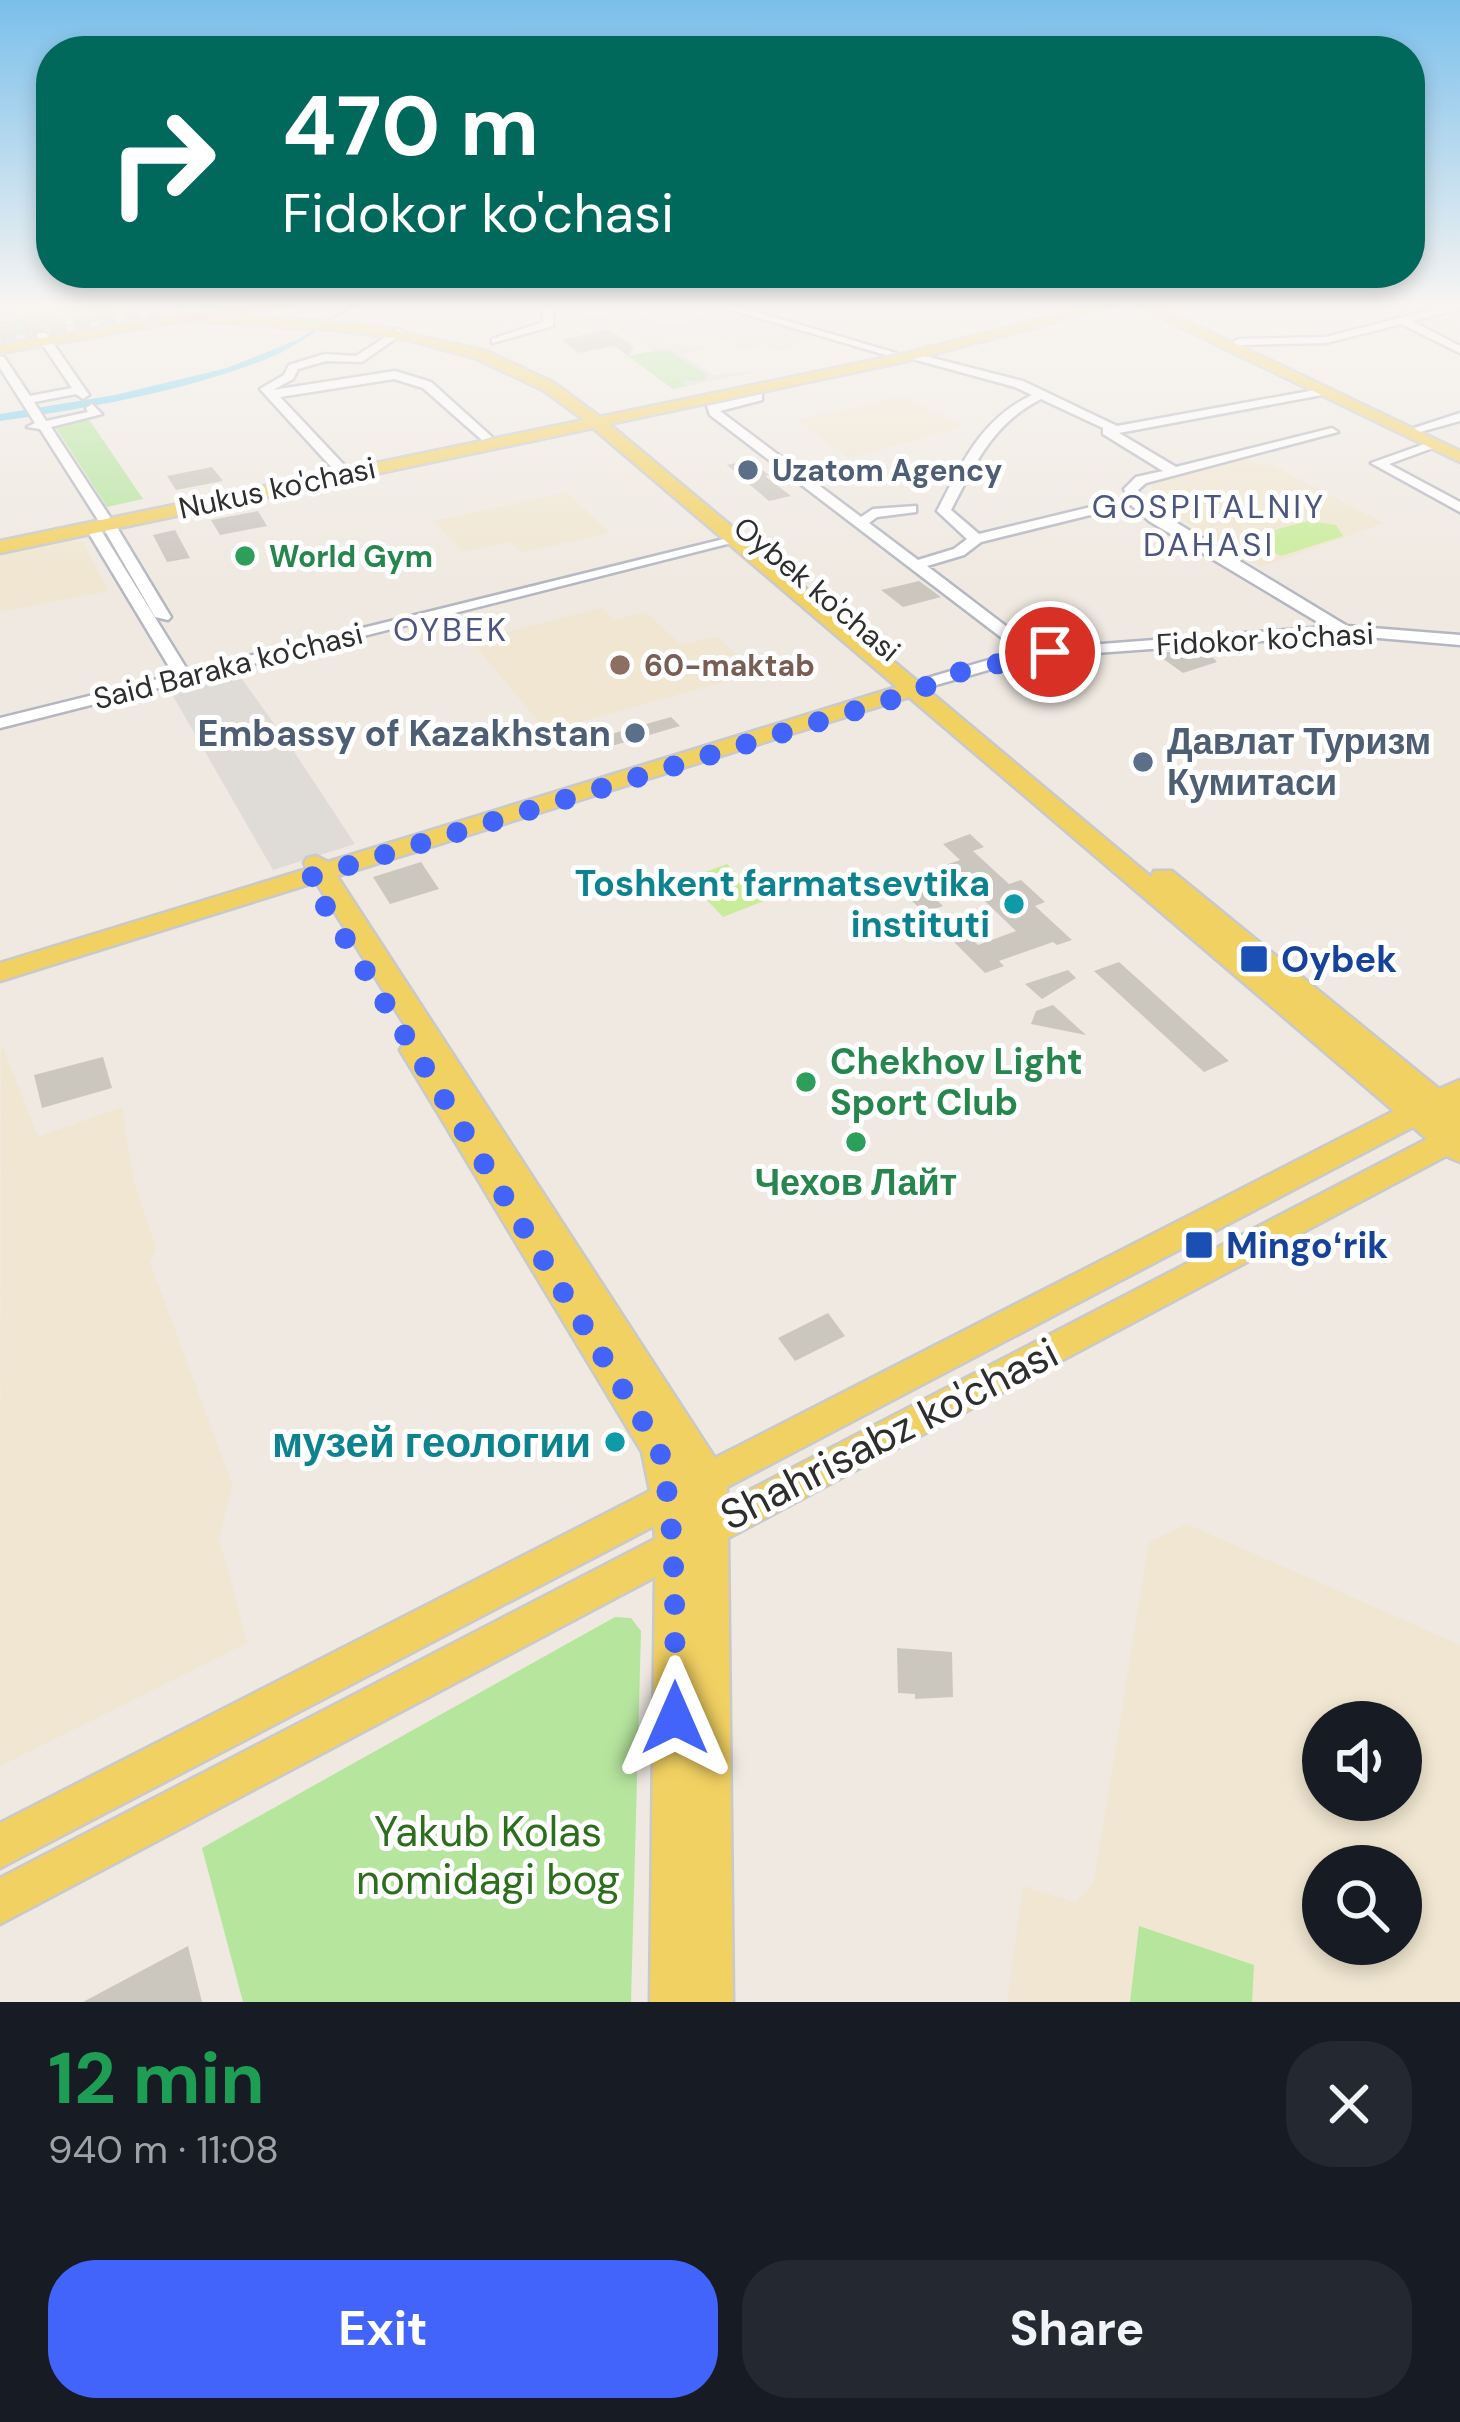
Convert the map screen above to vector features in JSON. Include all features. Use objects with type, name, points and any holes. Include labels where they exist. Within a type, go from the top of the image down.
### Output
[{"type":"main road","name":"Oybek ko'chasi","points":[[570,397],[600,417],[918,686]]},
{"type":"main road","name":"Oybek ko'chasi","points":[[578,397],[736,540],[1437,1102],[1457,1137]]},
{"type":"main road","name":"Nukus ko'chasi","points":[[0,543],[694,397]]},
{"type":"main road","name":"Nukus ko'chasi","points":[[98,522],[339,467],[707,397]]},
{"type":"main road","points":[[1338,397],[1460,447]]},
{"type":"main road","points":[[1349,397],[1460,457]]},
{"type":"main road","name":"Fidokor ko'chasi","points":[[0,962],[918,686]]},
{"type":"main road","points":[[312,870],[709,1479],[674,1624],[673,2002]]},
{"type":"main road","points":[[312,870],[659,1448],[670,1499],[692,1536],[710,2002]]},
{"type":"main road","name":"Fidokor ko'chasi","points":[[0,972],[312,870]]},
{"type":"main road","name":"Shahrisabz ko'chasi","points":[[0,1846],[1437,1102]]},
{"type":"main road","name":"Shahrisabz ko'chasi","points":[[0,1902],[1457,1137]]},
{"type":"main road","points":[[620,1574],[654,1589],[674,1624]]},
{"type":"street","points":[[17,397],[24,404]]},
{"type":"street","points":[[20,397],[190,676]]},
{"type":"street","points":[[24,404],[55,397]]},
{"type":"street","points":[[273,397],[339,467]]},
{"type":"street","points":[[441,397],[486,437]]},
{"type":"street","points":[[756,397],[712,406],[859,525],[1033,654]]},
{"type":"street","points":[[976,539],[944,511],[987,430],[1010,409],[1035,397]]},
{"type":"street","points":[[1045,397],[1124,434],[1173,471]]},
{"type":"street","points":[[1124,434],[1292,397]]},
{"type":"street","points":[[35,424],[94,411]]},
{"type":"street","points":[[1420,428],[1460,417]]},
{"type":"street","points":[[1332,432],[1133,484],[1135,500],[1154,518],[1344,630]]},
{"type":"street","points":[[1435,445],[1378,463],[1460,508]]},
{"type":"street","points":[[914,565],[959,553],[976,539],[1135,500]]},
{"type":"street","points":[[859,525],[883,511],[911,509]]},
{"type":"street","name":"Said Baraka ko'chasi","points":[[0,723],[736,540]]},
{"type":"street","name":"Fidokor ko'chasi","points":[[918,686],[1033,654],[1344,630],[1460,640]]},
{"type":"shaded area","points":[[905,397],[963,427],[849,458],[798,420]]},
{"type":"shaded area","points":[[1244,457],[1258,465],[1268,463],[1384,523],[1261,567],[1152,502],[1151,482]]},
{"type":"shaded area","points":[[566,492],[610,533],[524,552],[509,542],[463,552],[434,521]]},
{"type":"shaded area","points":[[83,542],[108,591],[0,612],[0,555]]},
{"type":"shaded area","name":"60-maktab","points":[[601,608],[614,620],[646,612],[681,645],[716,636],[757,673],[546,731],[472,641]]},
{"type":"shaded area","points":[[237,672],[355,844],[273,870],[169,689]]},
{"type":"shaded area","points":[[1,1043],[38,1137],[122,1107],[133,1178],[156,1247],[150,1263],[232,1484],[219,1538],[247,1643],[0,1766]]},
{"type":"shaded area","points":[[1187,1524],[1460,1645],[1460,2002],[1007,2002],[1023,1886],[1076,1903],[1094,1882],[1149,1542]]},
{"type":"green space","points":[[88,418],[143,499],[107,507],[54,425]]},
{"type":"green space","points":[[1308,521],[1336,525],[1343,536],[1281,556],[1248,537]]},
{"type":"green space","points":[[727,864],[764,901],[723,917],[687,879]]},
{"type":"green space","name":"Yakub Kolas nomidagi bog","points":[[615,1617],[631,1618],[641,1631],[631,2002],[243,2002],[202,1848]]},
{"type":"green space","points":[[1139,1926],[1254,1965],[1252,2002],[1130,2002]]},
{"type":"water","points":[[100,397],[135,397],[0,421],[0,414]]},
{"type":"building","points":[[749,460],[791,496],[769,501],[727,465]]},
{"type":"building","points":[[212,467],[223,481],[176,490],[167,476]]},
{"type":"building","points":[[258,511],[267,526],[220,535],[211,520]]},
{"type":"building","points":[[175,530],[190,558],[167,562],[153,535]]},
{"type":"building","points":[[919,581],[941,597],[903,607],[881,590]]},
{"type":"building","points":[[1206,650],[1217,662],[1183,673],[1155,653]]},
{"type":"building","name":"Embassy of Kazakhstan","points":[[671,717],[680,726],[598,750],[590,740]]},
{"type":"building","name":"Toshkent farmatsevtika instituti","points":[[970,834],[984,847],[973,851],[1009,884],[1021,880],[1045,902],[1035,906],[1072,940],[999,961],[1004,966],[985,973],[946,934],[962,929],[978,945],[1016,931],[964,881],[930,893],[943,906],[924,913],[889,877],[902,873],[908,878],[960,860],[943,844]]},
{"type":"building","points":[[421,862],[439,889],[390,904],[373,877]]},
{"type":"building","points":[[1119,962],[1229,1061],[1204,1072],[1094,971]]},
{"type":"building","points":[[1068,970],[1076,978],[1042,999],[1025,984]]},
{"type":"building","points":[[1053,1005],[1086,1035],[1031,1024],[1036,1011]]},
{"type":"building","points":[[103,1057],[112,1088],[42,1108],[34,1075]]},
{"type":"building","points":[[828,1313],[845,1336],[795,1361],[778,1338]]},
{"type":"building","points":[[897,1648],[952,1652],[953,1697],[915,1699],[915,1694],[898,1693]]},
{"type":"building","points":[[188,1946],[202,2002],[83,2002]]},
{"type":"place","name":"Uzatom Agency","points":[[748,470]]},
{"type":"place","name":"World Gym","points":[[245,556]]},
{"type":"place","name":"60-maktab","points":[[620,665]]},
{"type":"place","name":"Embassy of Kazakhstan","points":[[635,733]]},
{"type":"place","name":"Давлат Туризм Кумитаси","points":[[1143,762]]},
{"type":"place","name":"Toshkent farmatsevtika instituti","points":[[1014,904]]},
{"type":"place","name":"Oybek","points":[[1254,959]]},
{"type":"place","name":"Chekhov Light Sport Club","points":[[806,1082]]},
{"type":"place","name":"Чехов Лайт","points":[[856,1142]]},
{"type":"place","name":"Mingoʻrik","points":[[1199,1245]]},
{"type":"place","name":"музей геологии","points":[[615,1442]]},
{"type":"district","name":"GOSPITALNIY DAHASI","points":[[1209,525]]},
{"type":"district","name":"OYBEK","points":[[451,629]]},
{"type":"route","points":[[675,1718],[674,1545],[659,1448],[308,878],[916,692],[947,675],[1050,652]]}]
